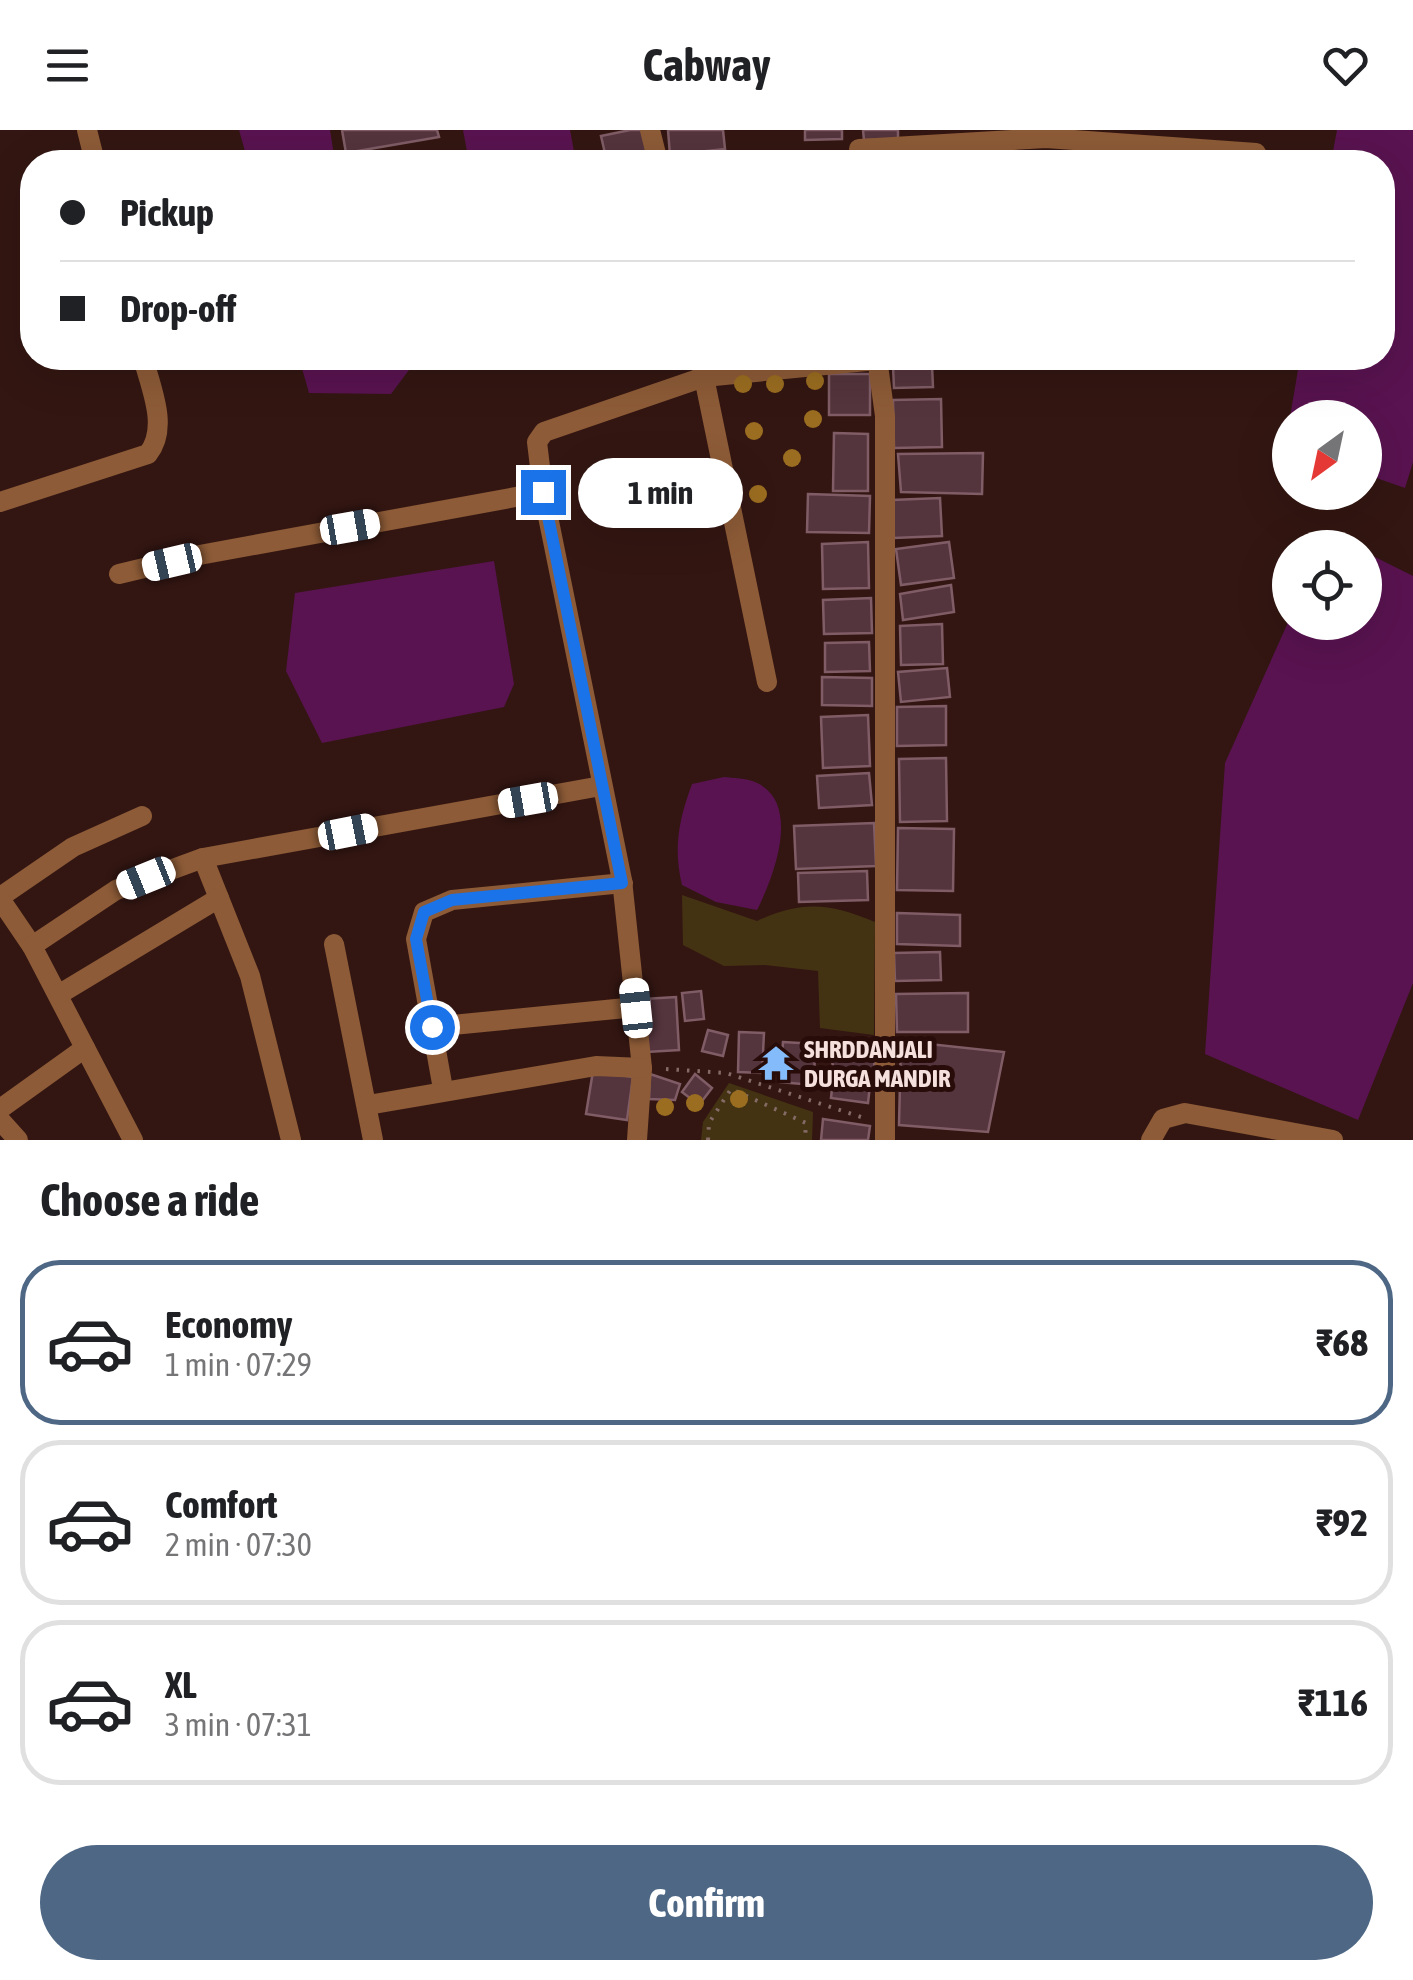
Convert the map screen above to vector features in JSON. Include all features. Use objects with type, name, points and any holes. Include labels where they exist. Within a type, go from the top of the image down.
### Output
[{"type":"street","points":[[859,147],[1046,138],[1214,150]]},
{"type":"street","points":[[0,502],[148,454],[156,444],[158,428],[146,370]]},
{"type":"street","points":[[637,1140],[642,1068],[622,883],[543,492],[537,442],[544,432],[695,370]]},
{"type":"street","points":[[703,370],[766,682]]},
{"type":"street","points":[[879,370],[885,416],[884,1132]]},
{"type":"street","points":[[119,574],[194,556],[543,492]]},
{"type":"street","points":[[32,946],[116,890],[203,858],[601,786]]},
{"type":"street","points":[[132,1140],[32,946],[0,898],[73,847],[142,816]]},
{"type":"street","points":[[203,858],[250,976],[291,1140]]},
{"type":"street","points":[[443,1089],[416,939],[424,912],[452,900],[622,883]]},
{"type":"street","points":[[58,995],[219,898]]},
{"type":"street","points":[[334,944],[373,1140]]},
{"type":"street","points":[[432,1027],[636,1008]]},
{"type":"street","points":[[0,1110],[86,1048]]},
{"type":"street","points":[[368,1104],[596,1066],[642,1068]]},
{"type":"street","points":[[1151,1140],[1162,1119],[1184,1112],[1333,1140]]},
{"type":"street","points":[[0,1120],[18,1140]]},
{"type":"path","points":[[642,1068],[726,1073],[884,1132]]},
{"type":"path","points":[[708,1140],[709,1123],[731,1089],[806,1122],[805,1140]]},
{"type":"path","points":[[773,1106],[780,1091]]},
{"type":"shaded area","points":[[239,130],[330,130],[333,150],[245,150]]},
{"type":"shaded area","points":[[463,130],[570,130],[574,150],[467,150]]},
{"type":"shaded area","points":[[1337,130],[1413,130],[1413,462],[1405,488],[1382,480],[1382,400],[1293,400],[1298,370],[1395,370],[1395,150],[1333,150]]},
{"type":"shaded area","points":[[302,370],[409,370],[391,394],[309,393]]},
{"type":"shaded area","points":[[1382,560],[1413,576],[1413,983],[1358,1120],[1205,1054],[1225,763],[1280,640],[1382,640]]},
{"type":"shaded area","points":[[494,561],[514,684],[504,707],[322,743],[286,671],[295,593]]},
{"type":"shaded area","points":[[724,777],[755,782],[770,792],[778,806],[780,842],[757,910],[716,902],[682,885],[679,834],[692,784]]},
{"type":"shaded area","points":[[682,895],[757,921],[788,910],[816,906],[875,922],[874,1035],[820,1028],[818,971],[765,965],[724,966],[683,945]]},
{"type":"shaded area","points":[[729,1083],[813,1112],[812,1140],[701,1140],[703,1122]]},
{"type":"building","points":[[342,130],[437,130],[439,137],[363,150],[345,150]]},
{"type":"building","points":[[642,130],[646,150],[604,150],[601,136]]},
{"type":"building","points":[[668,130],[723,130],[725,149],[670,150]]},
{"type":"building","points":[[805,130],[842,130],[842,139],[805,140]]},
{"type":"building","points":[[863,130],[898,130],[898,139],[864,140]]},
{"type":"building","points":[[893,370],[932,370],[933,387],[894,388]]},
{"type":"building","points":[[829,374],[870,374],[870,415],[829,415]]},
{"type":"building","points":[[941,399],[942,447],[894,448],[893,400]]},
{"type":"building","points":[[834,433],[868,434],[868,491],[833,491]]},
{"type":"building","points":[[983,453],[982,494],[901,492],[898,454]]},
{"type":"building","points":[[808,494],[870,496],[869,533],[807,532]]},
{"type":"building","points":[[940,498],[942,536],[894,538],[892,500]]},
{"type":"building","points":[[868,542],[869,588],[823,589],[822,544]]},
{"type":"building","points":[[949,542],[954,578],[901,585],[896,549]]},
{"type":"building","points":[[951,585],[954,612],[903,620],[900,594]]},
{"type":"building","points":[[871,598],[872,633],[824,634],[823,600]]},
{"type":"building","points":[[942,624],[943,664],[901,665],[900,626]]},
{"type":"building","points":[[869,642],[870,671],[825,672],[825,643]]},
{"type":"building","points":[[947,668],[950,697],[901,702],[898,672]]},
{"type":"building","points":[[822,677],[872,678],[872,706],[822,705]]},
{"type":"building","points":[[946,706],[946,745],[897,746],[897,707]]},
{"type":"building","points":[[868,715],[870,766],[823,768],[821,717]]},
{"type":"building","points":[[946,758],[947,821],[900,822],[899,759]]},
{"type":"building","points":[[869,773],[872,805],[819,808],[817,776]]},
{"type":"building","points":[[874,823],[876,866],[796,869],[794,826]]},
{"type":"building","points":[[898,828],[954,829],[953,891],[897,890]]},
{"type":"building","points":[[867,871],[868,900],[799,902],[798,873]]},
{"type":"building","points":[[897,913],[960,915],[960,946],[897,944]]},
{"type":"building","points":[[940,952],[941,980],[895,981],[894,953]]},
{"type":"building","points":[[701,991],[704,1019],[685,1021],[682,993]]},
{"type":"building","points":[[968,993],[968,1032],[897,1032],[896,994]]},
{"type":"building","points":[[676,997],[679,1050],[647,1052],[644,999]]},
{"type":"building","points":[[708,1030],[728,1035],[723,1056],[702,1051]]},
{"type":"building","points":[[739,1032],[764,1033],[762,1073],[738,1072]]},
{"type":"building","points":[[827,1041],[875,1043],[874,1072],[834,1070]]},
{"type":"building","points":[[901,1041],[1004,1052],[988,1132],[899,1125]]},
{"type":"building","points":[[783,1042],[816,1044],[813,1085],[780,1082]]},
{"type":"building","points":[[593,1071],[633,1077],[627,1120],[586,1114]]},
{"type":"building","points":[[650,1074],[680,1084],[675,1100],[649,1099]]},
{"type":"building","points":[[695,1074],[712,1088],[699,1105],[682,1092]]},
{"type":"building","points":[[833,1080],[870,1085],[868,1103],[831,1098]]},
{"type":"building","points":[[823,1119],[870,1126],[868,1140],[821,1140]]},
{"type":"place","name":"SHRDDANJALI DURGA MANDIR","points":[[776,1063]]},
{"type":"route","points":[[432,1027],[416,939],[416,926],[424,912],[452,900],[622,883],[543,492]]}]
